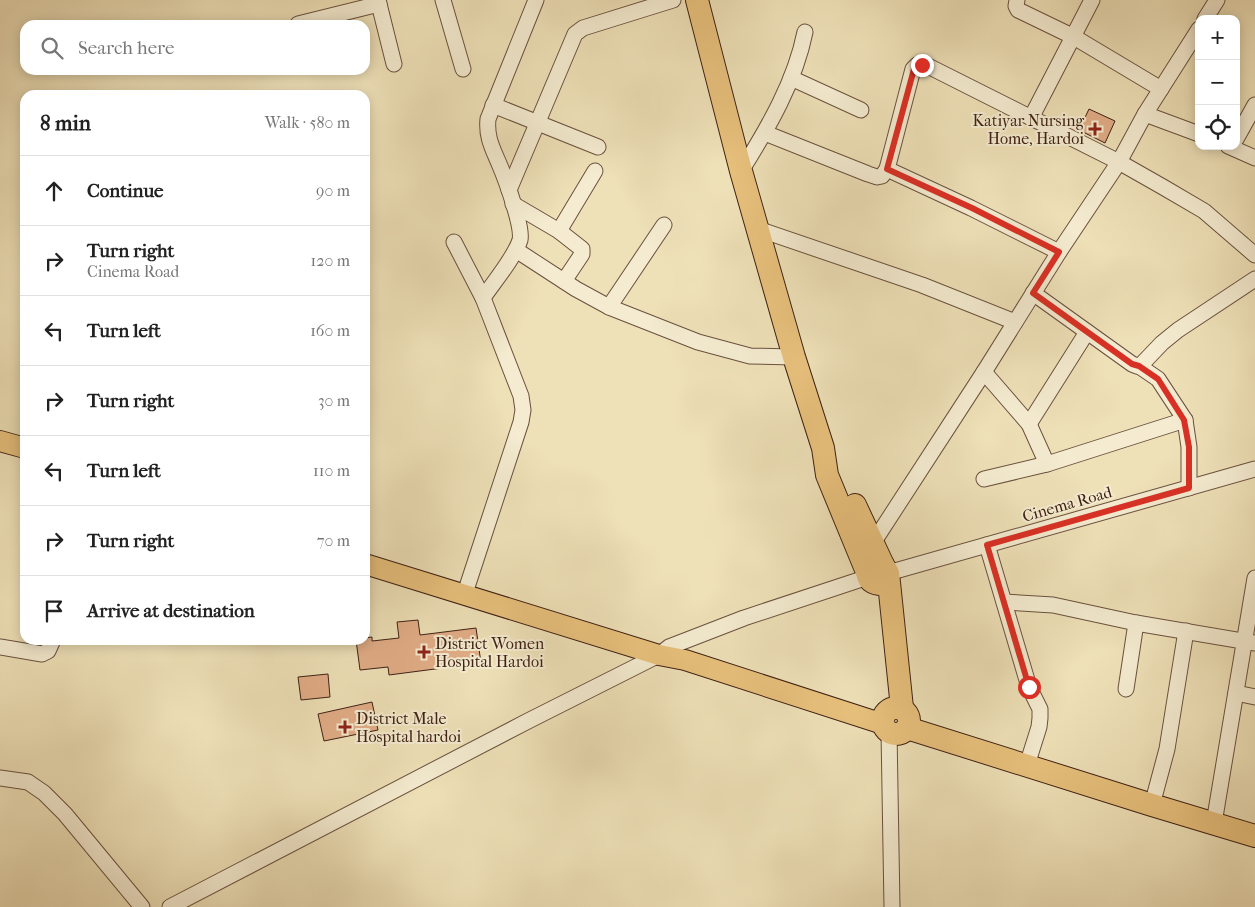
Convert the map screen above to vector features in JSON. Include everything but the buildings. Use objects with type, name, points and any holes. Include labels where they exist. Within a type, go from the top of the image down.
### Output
[{"type":"highway","points":[[697,0],[741,171],[794,358],[823,448],[827,475],[878,575]]},
{"type":"highway","points":[[823,448],[840,472],[873,543],[894,723],[1255,836]]},
{"type":"main road","points":[[0,441],[20,447]]},
{"type":"main road","points":[[0,452],[20,458]]},
{"type":"main road","points":[[370,556],[664,651],[685,660],[894,723]]},
{"type":"main road","points":[[370,565],[664,651]]},
{"type":"street","points":[[443,0],[463,69]]},
{"type":"street","points":[[483,298],[516,250],[521,233],[506,178],[488,139],[488,119],[536,0]]},
{"type":"street","points":[[511,197],[538,123],[575,34],[583,28],[673,0]]},
{"type":"street","points":[[1017,0],[1016,6],[1018,10],[1074,37],[1161,89]]},
{"type":"street","points":[[1031,118],[1092,0]]},
{"type":"street","points":[[1208,15],[1217,0]]},
{"type":"street","points":[[313,20],[379,2],[394,64]]},
{"type":"street","points":[[741,171],[765,132],[791,78],[805,32]]},
{"type":"street","points":[[873,543],[1059,252],[1119,162],[1145,114],[1195,35]]},
{"type":"street","points":[[765,132],[877,177],[882,176],[887,169],[914,69],[917,65],[928,66],[940,70],[1119,162],[1204,211],[1255,255]]},
{"type":"street","points":[[791,78],[861,110]]},
{"type":"street","points":[[494,105],[598,147]]},
{"type":"street","points":[[1240,131],[1255,105]]},
{"type":"street","points":[[1145,114],[1195,133]]},
{"type":"street","points":[[1240,150],[1255,158]]},
{"type":"street","points":[[887,169],[972,208],[1059,252]]},
{"type":"street","points":[[559,231],[595,171]]},
{"type":"street","points":[[511,197],[582,249],[582,254],[564,282]]},
{"type":"street","points":[[609,307],[664,225]]},
{"type":"street","points":[[758,229],[922,285],[1015,322]]},
{"type":"street","points":[[454,242],[483,298],[520,396],[523,410],[521,422],[467,586]]},
{"type":"street","points":[[516,250],[564,282],[609,307],[698,342],[750,356],[794,358]]},
{"type":"street","points":[[1139,366],[1178,330],[1255,279]]},
{"type":"street","points":[[1033,293],[1132,364],[1139,366],[1158,379],[1184,420],[1189,447],[1189,488]]},
{"type":"street","points":[[1029,424],[1087,332]]},
{"type":"street","points":[[984,372],[1029,424],[1047,464]]},
{"type":"street","points":[[984,480],[1047,464],[1184,420]]},
{"type":"street","name":"Cinema Road","points":[[173,906],[664,651],[744,618],[878,575],[1255,469]]},
{"type":"street","points":[[987,545],[1029,687],[1040,709],[1040,727],[1027,765]]},
{"type":"street","points":[[1214,823],[1236,693],[1250,642],[1255,578]]},
{"type":"street","points":[[1004,602],[1053,605],[1136,623],[1250,642]]},
{"type":"street","points":[[1126,689],[1136,623]]},
{"type":"street","points":[[1152,805],[1167,749],[1186,631]]},
{"type":"street","points":[[0,647],[42,654],[48,651],[51,645]]},
{"type":"street","points":[[1236,693],[1255,697]]},
{"type":"street","points":[[892,907],[894,723]]},
{"type":"street","points":[[894,723],[902,907]]},
{"type":"street","points":[[0,778],[28,782],[44,793],[65,814],[142,907]]},
{"type":"place","name":"Katiyar Nursing Home, Hardoi","points":[[1095,129]]},
{"type":"place","name":"District Women Hospital Hardoi","points":[[424,652]]},
{"type":"place","name":"District Male Hospital hardoi","points":[[345,727]]},
{"type":"route","points":[[922,65],[917,65],[914,69],[887,169],[972,208],[1059,252],[1033,293],[1132,364],[1139,366],[1158,379],[1184,420],[1189,447],[1189,488],[987,545],[1029,687]]}]
